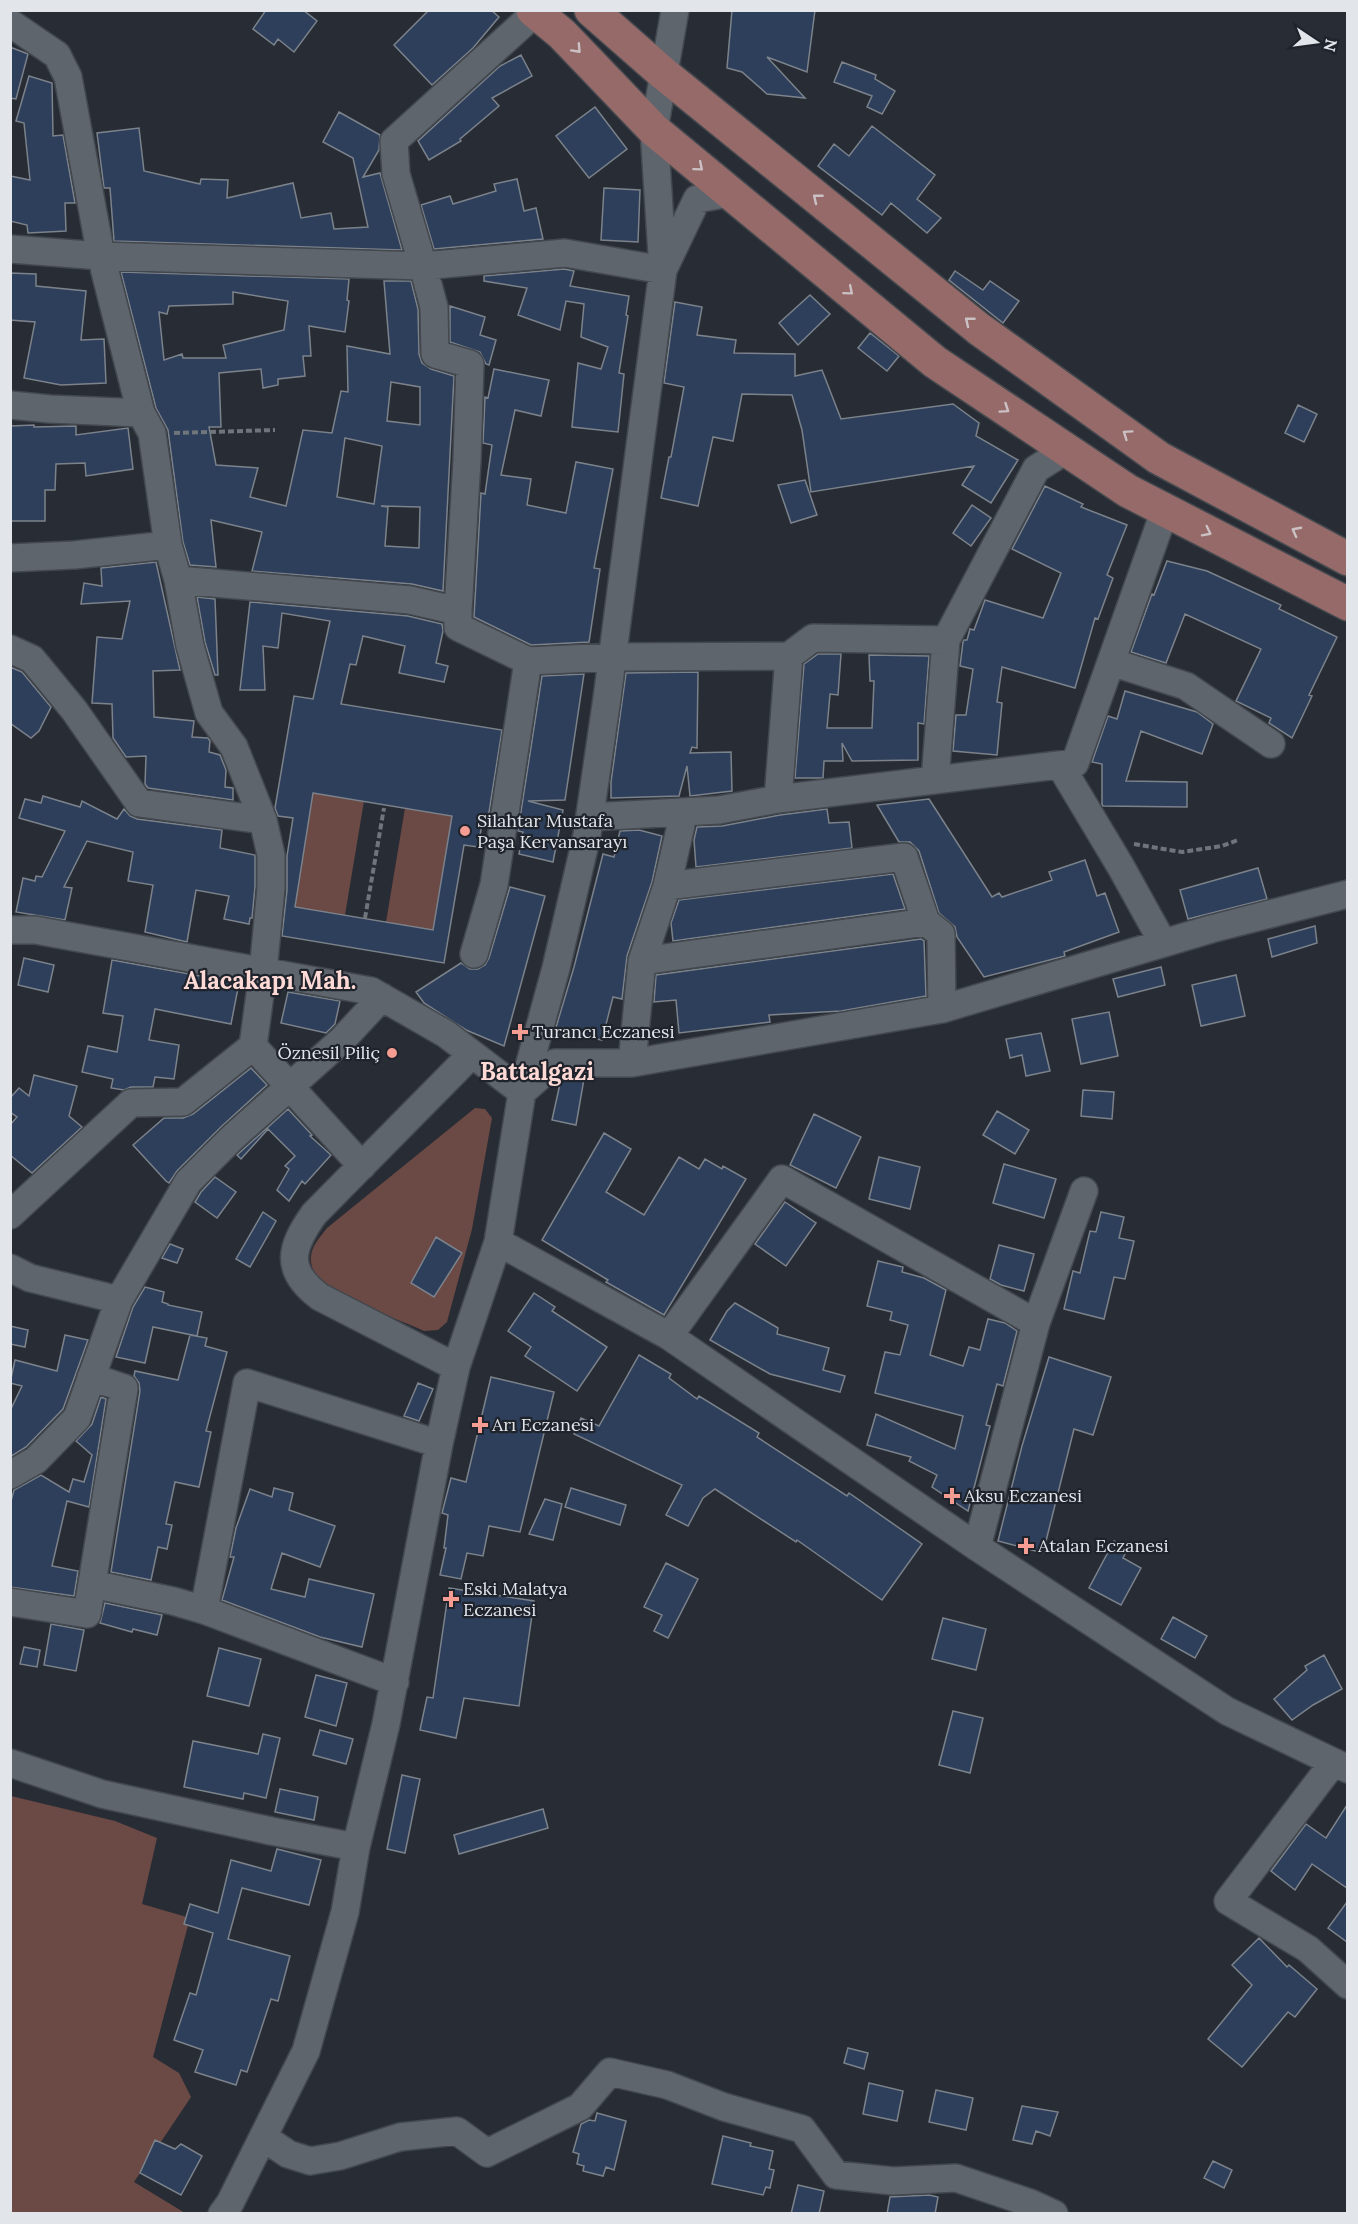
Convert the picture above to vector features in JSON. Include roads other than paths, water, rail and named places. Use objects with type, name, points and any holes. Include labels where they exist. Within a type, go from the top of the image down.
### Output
[{"type":"main road","points":[[591,10],[664,74],[979,329],[1150,451],[1347,559]]},
{"type":"main road","points":[[535,11],[562,34],[654,130],[935,362],[1128,491],[1347,604]]},
{"type":"street","points":[[222,2214],[230,2203],[306,2051],[345,1912],[356,1846],[395,1682],[439,1444],[456,1366],[498,1242],[522,1092],[556,968],[587,835],[613,657],[663,270],[654,130],[675,10]]},
{"type":"street","points":[[535,11],[394,141],[396,174],[434,307],[435,354],[470,364],[458,627],[528,661],[613,657],[789,656],[813,638],[946,640]]},
{"type":"street","points":[[10,23],[57,55],[68,76],[101,256],[147,423],[168,545],[178,579],[190,646],[209,713],[234,747],[263,820],[271,855],[271,888],[253,1046],[183,1102],[131,1103],[10,1215]]},
{"type":"street","points":[[663,270],[697,199],[730,193]]},
{"type":"street","points":[[10,249],[101,256],[423,266],[565,253],[663,270]]},
{"type":"street","points":[[10,405],[147,423]]},
{"type":"street","points":[[934,780],[946,640],[1036,469],[1066,450]]},
{"type":"street","points":[[590,817],[720,810],[778,799],[1075,763],[1165,510]]},
{"type":"street","points":[[10,558],[74,555],[168,545]]},
{"type":"street","points":[[178,579],[410,600],[458,611]]},
{"type":"street","points":[[10,649],[32,659],[74,710],[139,803],[263,820]]},
{"type":"street","points":[[778,799],[789,656]]},
{"type":"street","points":[[474,954],[494,885],[528,661]]},
{"type":"street","points":[[1111,662],[1185,686],[1271,744]]},
{"type":"street","points":[[1060,765],[1163,943]]},
{"type":"street","points":[[632,1063],[642,961],[667,886],[684,812]]},
{"type":"street","points":[[667,886],[904,857],[926,922],[941,934],[942,1009]]},
{"type":"street","points":[[522,1092],[555,1063],[632,1063],[942,1009],[1163,943],[1347,894]]},
{"type":"street","points":[[642,961],[926,922]]},
{"type":"street","points":[[10,930],[34,930],[371,991],[446,1034],[522,1092]]},
{"type":"street","points":[[10,1475],[36,1460],[77,1418],[119,1300],[188,1182],[289,1085],[342,1040],[382,998]]},
{"type":"street","points":[[253,1046],[362,1166]]},
{"type":"street","points":[[456,1366],[320,1297],[305,1286],[297,1273],[294,1254],[301,1233],[314,1214],[471,1055]]},
{"type":"street","points":[[669,1336],[782,1179],[1036,1323]]},
{"type":"street","points":[[977,1547],[1036,1323],[1083,1191]]},
{"type":"street","points":[[498,1242],[669,1336],[977,1547],[1227,1710],[1340,1766],[1228,1901],[1308,1949],[1347,1985]]},
{"type":"street","points":[[10,1268],[30,1278],[119,1300]]},
{"type":"street","points":[[10,1602],[87,1614],[124,1388],[91,1377]]},
{"type":"street","points":[[204,1610],[247,1383],[439,1444]]},
{"type":"street","points":[[92,1584],[173,1600],[204,1610],[395,1682]]},
{"type":"street","points":[[10,1763],[102,1794],[271,1832],[356,1846]]},
{"type":"street","points":[[263,2138],[288,2154],[310,2161],[340,2156],[400,2137],[457,2132],[488,2153],[580,2107],[610,2072],[667,2085],[724,2107],[802,2129],[836,2175],[893,2181],[956,2178],[1030,2203],[1054,2214]]},
{"type":"place","name":"Silahtar Mustafa Paşa Kervansarayı","points":[[465,831]]},
{"type":"place","name":"Turancı Eczanesi","points":[[520,1032]]},
{"type":"place","name":"Öznesil Piliç","points":[[392,1053]]},
{"type":"place","name":"Arı Eczanesi","points":[[480,1425]]},
{"type":"place","name":"Aksu Eczanesi","points":[[952,1496]]},
{"type":"place","name":"Atalan Eczanesi","points":[[1026,1546]]},
{"type":"place","name":"Eski Malatya Eczanesi","points":[[451,1599]]},
{"type":"district","name":"Alacakapı Mah.","points":[[270,981]]},
{"type":"district","name":"Battalgazi","points":[[537,1072]]}]
